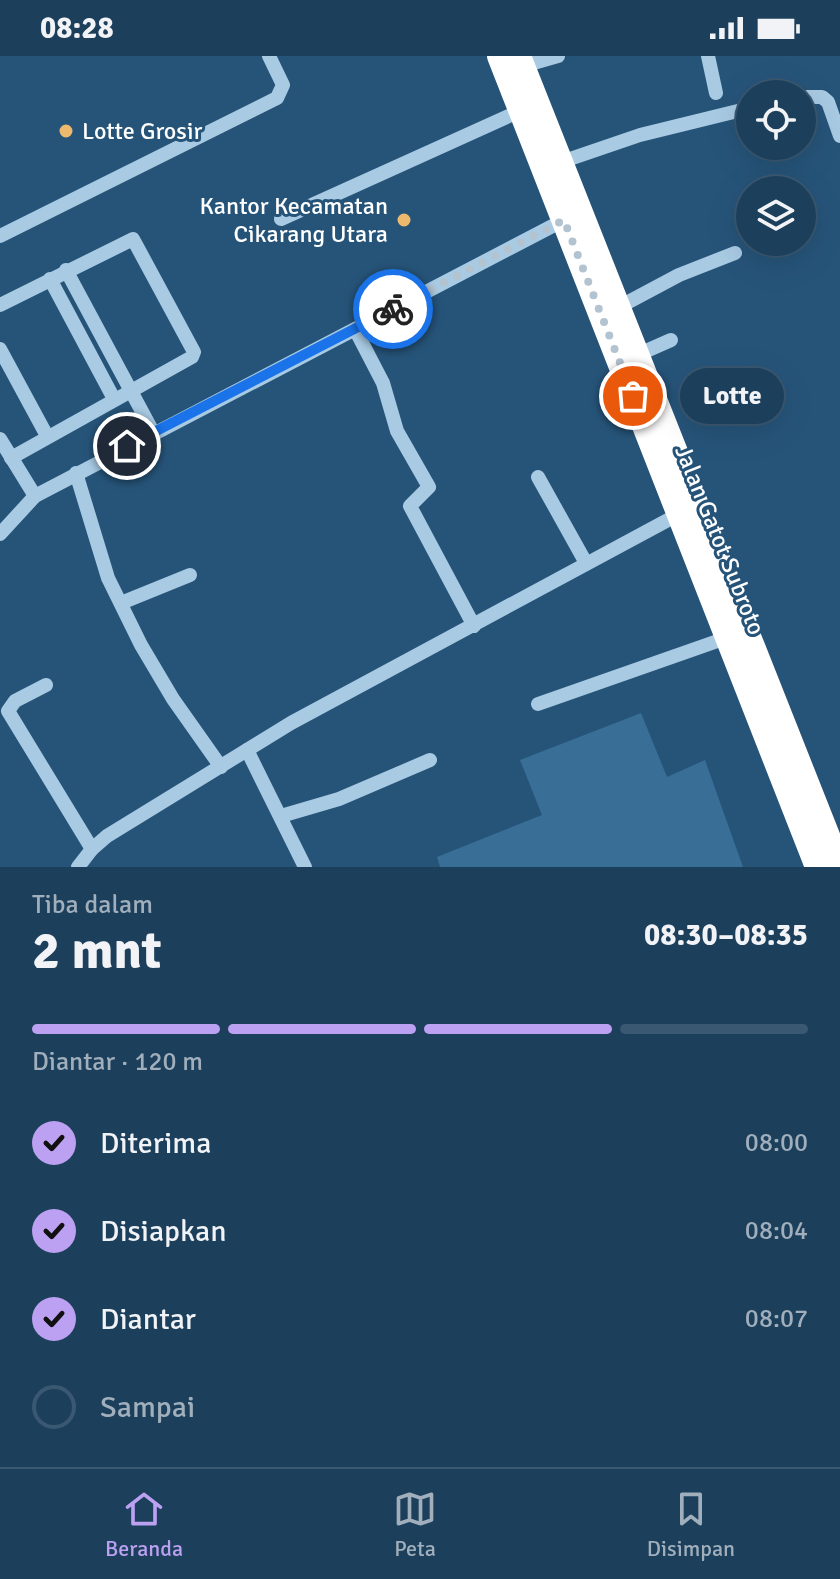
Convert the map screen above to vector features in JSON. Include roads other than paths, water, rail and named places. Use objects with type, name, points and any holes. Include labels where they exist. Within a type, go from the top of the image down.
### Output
[{"type":"highway","name":"Jalan Gatot Subroto","points":[[499,56],[729,637],[833,858]]},
{"type":"highway","name":"Jalan Gatot Subroto","points":[[521,61],[833,858]]},
{"type":"street","points":[[0,236],[277,98],[283,85],[269,56]]},
{"type":"street","points":[[521,61],[558,56]]},
{"type":"street","points":[[708,56],[716,93]]},
{"type":"street","points":[[816,97],[828,102],[840,136]]},
{"type":"street","points":[[281,219],[520,111]]},
{"type":"street","points":[[561,162],[640,135],[736,111]]},
{"type":"street","points":[[0,534],[35,496],[76,473],[564,220]]},
{"type":"street","points":[[0,305],[133,239],[194,352],[192,357],[11,458]]},
{"type":"street","points":[[619,307],[667,281],[735,253]]},
{"type":"street","points":[[66,270],[153,432]]},
{"type":"street","points":[[50,279],[114,399]]},
{"type":"street","points":[[355,329],[383,383],[397,431],[429,487],[410,506],[474,626]]},
{"type":"street","points":[[637,355],[671,340]]},
{"type":"street","points":[[0,349],[47,436]]},
{"type":"street","points":[[0,439],[35,496]]},
{"type":"street","points":[[76,473],[86,497],[104,568],[121,603],[173,699],[221,767]]},
{"type":"street","points":[[538,477],[586,563]]},
{"type":"street","points":[[78,867],[92,849],[128,823],[291,723],[679,514]]},
{"type":"street","points":[[121,603],[190,575]]},
{"type":"street","points":[[538,704],[729,637]]},
{"type":"street","points":[[46,685],[15,701],[8,711],[92,849]]},
{"type":"street","points":[[247,750],[305,867]]},
{"type":"street","points":[[281,816],[339,799],[430,760]]},
{"type":"place","name":"Lotte Grosir","points":[[66,131]]},
{"type":"place","name":"Kantor Kecamatan Cikarang Utara","points":[[404,220]]},
{"type":"place","name":"Lotte","points":[[633,396]]}]
